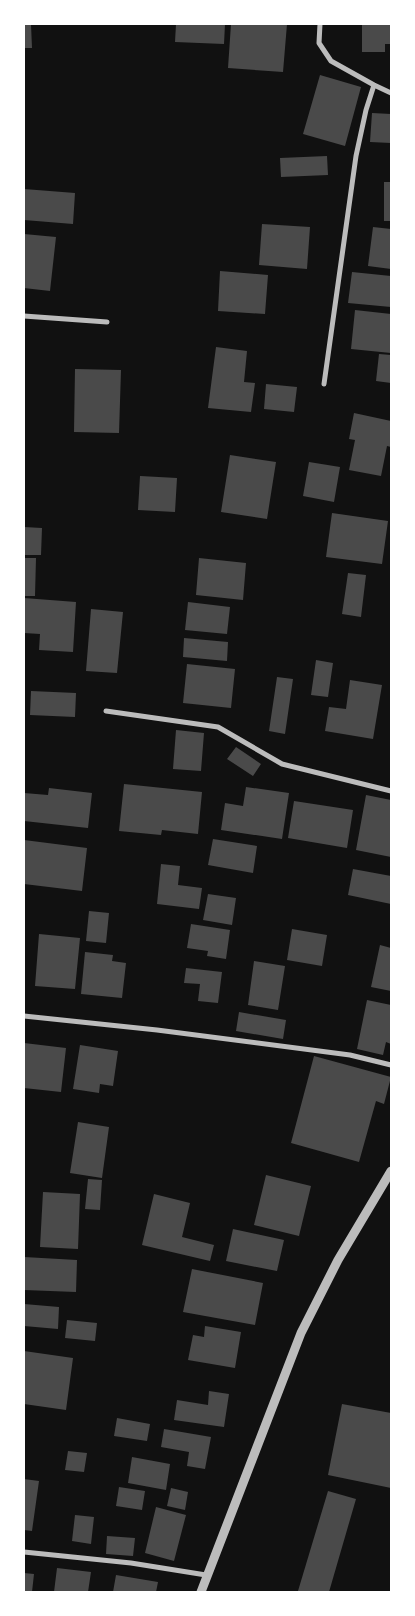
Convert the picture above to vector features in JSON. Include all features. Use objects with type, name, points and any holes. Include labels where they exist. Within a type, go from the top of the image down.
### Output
[{"type":"street","points":[[320,24],[319,43],[331,61],[391,93]]},
{"type":"street","points":[[324,384],[356,156],[364,118],[374,85]]},
{"type":"street","points":[[24,316],[107,322]]},
{"type":"street","points":[[106,711],[218,727],[282,764],[391,791]]},
{"type":"street","points":[[24,1016],[157,1030],[350,1055],[391,1065]]},
{"type":"street","points":[[200,1592],[301,1333],[338,1260],[391,1171]]},
{"type":"street","points":[[24,1552],[131,1563],[206,1575]]},
{"type":"building","points":[[24,24],[31,24],[32,48],[24,48]]},
{"type":"building","points":[[176,24],[225,24],[224,44],[175,42]]},
{"type":"building","points":[[231,24],[287,24],[283,72],[228,68]]},
{"type":"building","points":[[362,24],[391,24],[391,44],[385,44],[385,52],[362,52]]},
{"type":"building","points":[[320,75],[361,87],[345,146],[303,134]]},
{"type":"building","points":[[372,113],[391,114],[391,143],[370,142]]},
{"type":"building","points":[[327,156],[328,175],[281,177],[280,158]]},
{"type":"building","points":[[384,182],[391,182],[391,221],[384,221]]},
{"type":"building","points":[[24,189],[75,193],[73,224],[24,220]]},
{"type":"building","points":[[262,224],[310,227],[307,269],[259,265]]},
{"type":"building","points":[[373,227],[391,229],[391,269],[368,266]]},
{"type":"building","points":[[24,234],[56,237],[50,291],[24,288]]},
{"type":"building","points":[[220,271],[268,275],[265,314],[218,311]]},
{"type":"building","points":[[352,272],[391,276],[391,307],[348,303]]},
{"type":"building","points":[[355,310],[391,314],[391,353],[351,349]]},
{"type":"building","points":[[216,347],[247,351],[244,382],[255,383],[251,412],[208,408]]},
{"type":"building","points":[[379,354],[391,355],[391,383],[376,381]]},
{"type":"building","points":[[75,369],[121,370],[119,433],[74,432]]},
{"type":"building","points":[[266,384],[297,387],[294,412],[264,409]]},
{"type":"building","points":[[354,413],[391,421],[391,447],[387,446],[381,476],[349,470],[355,440],[349,439]]},
{"type":"building","points":[[230,455],[276,462],[267,519],[221,512]]},
{"type":"building","points":[[309,462],[340,467],[334,502],[303,496]]},
{"type":"building","points":[[140,476],[177,478],[175,512],[138,510]]},
{"type":"building","points":[[332,513],[388,521],[382,564],[326,557]]},
{"type":"building","points":[[24,527],[42,528],[41,555],[24,555]]},
{"type":"building","points":[[24,558],[36,558],[35,596],[24,596]]},
{"type":"building","points":[[199,558],[246,563],[243,600],[196,595]]},
{"type":"building","points":[[348,573],[366,575],[361,617],[342,614]]},
{"type":"building","points":[[24,598],[76,602],[73,652],[39,650],[40,634],[24,633]]},
{"type":"building","points":[[188,602],[230,607],[227,634],[185,630]]},
{"type":"building","points":[[91,609],[123,612],[117,673],[86,671]]},
{"type":"building","points":[[184,638],[228,642],[227,661],[183,657]]},
{"type":"building","points":[[316,660],[333,663],[328,697],[311,695]]},
{"type":"building","points":[[187,664],[235,669],[231,708],[183,703]]},
{"type":"building","points":[[277,677],[293,679],[285,734],[269,731]]},
{"type":"building","points":[[350,680],[382,685],[373,739],[325,731],[329,707],[346,709]]},
{"type":"building","points":[[31,691],[76,693],[75,717],[30,715]]},
{"type":"building","points":[[176,730],[204,733],[201,771],[173,769]]},
{"type":"building","points":[[236,747],[261,764],[253,776],[227,759]]},
{"type":"building","points":[[124,784],[202,792],[198,834],[162,830],[161,835],[119,831]]},
{"type":"building","points":[[246,787],[289,793],[282,839],[221,830],[225,803],[243,806]]},
{"type":"building","points":[[49,788],[92,793],[88,828],[24,821],[24,793],[48,795]]},
{"type":"building","points":[[366,795],[391,800],[391,857],[356,850]]},
{"type":"building","points":[[294,801],[353,810],[347,848],[288,838]]},
{"type":"building","points":[[213,839],[257,846],[253,873],[208,865]]},
{"type":"building","points":[[24,840],[87,848],[82,891],[24,884]]},
{"type":"building","points":[[161,864],[180,866],[178,885],[202,888],[199,909],[157,904]]},
{"type":"building","points":[[353,869],[391,876],[391,904],[348,895]]},
{"type":"building","points":[[208,894],[236,898],[232,925],[203,920]]},
{"type":"building","points":[[89,911],[109,913],[106,943],[86,941]]},
{"type":"building","points":[[191,924],[230,930],[226,959],[207,956],[208,951],[187,948]]},
{"type":"building","points":[[292,929],[327,935],[322,966],[287,960]]},
{"type":"building","points":[[39,934],[80,938],[75,989],[35,986]]},
{"type":"building","points":[[380,945],[391,948],[391,991],[371,987]]},
{"type":"building","points":[[85,952],[113,955],[112,961],[126,963],[122,998],[81,994]]},
{"type":"building","points":[[254,961],[285,966],[278,1010],[248,1005]]},
{"type":"building","points":[[186,968],[222,972],[218,1003],[198,1001],[200,984],[184,983]]},
{"type":"building","points":[[367,1000],[391,1005],[391,1044],[386,1042],[383,1055],[357,1049]]},
{"type":"building","points":[[239,1012],[286,1020],[283,1039],[236,1031]]},
{"type":"building","points":[[24,1043],[66,1048],[61,1092],[24,1088]]},
{"type":"building","points":[[80,1045],[118,1051],[113,1086],[100,1084],[99,1093],[73,1089]]},
{"type":"building","points":[[314,1056],[391,1077],[384,1104],[376,1101],[359,1162],[291,1143]]},
{"type":"building","points":[[78,1122],[109,1127],[102,1178],[70,1173]]},
{"type":"building","points":[[266,1175],[311,1186],[299,1236],[254,1225]]},
{"type":"building","points":[[88,1179],[102,1180],[100,1210],[85,1209]]},
{"type":"building","points":[[43,1192],[80,1194],[78,1249],[40,1247]]},
{"type":"building","points":[[154,1194],[190,1203],[182,1237],[214,1245],[210,1261],[142,1245]]},
{"type":"building","points":[[233,1229],[284,1240],[277,1271],[226,1261]]},
{"type":"building","points":[[24,1257],[77,1260],[76,1292],[24,1290]]},
{"type":"building","points":[[192,1269],[263,1283],[255,1325],[183,1312]]},
{"type":"building","points":[[24,1304],[59,1307],[58,1329],[24,1326]]},
{"type":"building","points":[[67,1320],[97,1323],[95,1341],[65,1338]]},
{"type":"building","points":[[205,1326],[241,1332],[235,1368],[188,1360],[193,1335],[204,1337]]},
{"type":"building","points":[[24,1351],[73,1358],[66,1410],[24,1404]]},
{"type":"building","points":[[209,1391],[229,1394],[224,1427],[174,1420],[177,1400],[208,1405]]},
{"type":"building","points":[[342,1404],[391,1413],[391,1488],[328,1475]]},
{"type":"building","points":[[117,1418],[150,1424],[147,1441],[114,1436]]},
{"type":"building","points":[[164,1429],[211,1437],[205,1469],[187,1466],[189,1452],[161,1447]]},
{"type":"building","points":[[68,1451],[87,1453],[84,1472],[65,1470]]},
{"type":"building","points":[[132,1457],[170,1464],[166,1490],[128,1483]]},
{"type":"building","points":[[24,1479],[39,1481],[32,1531],[24,1530]]},
{"type":"building","points":[[119,1487],[145,1491],[142,1510],[116,1506]]},
{"type":"building","points":[[171,1488],[188,1492],[185,1510],[167,1506]]},
{"type":"building","points":[[328,1491],[356,1499],[329,1592],[298,1591]]},
{"type":"building","points":[[156,1507],[186,1515],[174,1561],[145,1553]]},
{"type":"building","points":[[75,1515],[94,1517],[91,1544],[72,1541]]},
{"type":"building","points":[[107,1536],[135,1538],[133,1556],[106,1554]]},
{"type":"building","points":[[57,1568],[91,1572],[88,1592],[54,1592]]},
{"type":"building","points":[[24,1573],[34,1574],[32,1592],[24,1592]]},
{"type":"building","points":[[116,1575],[158,1582],[156,1592],[113,1592]]}]
